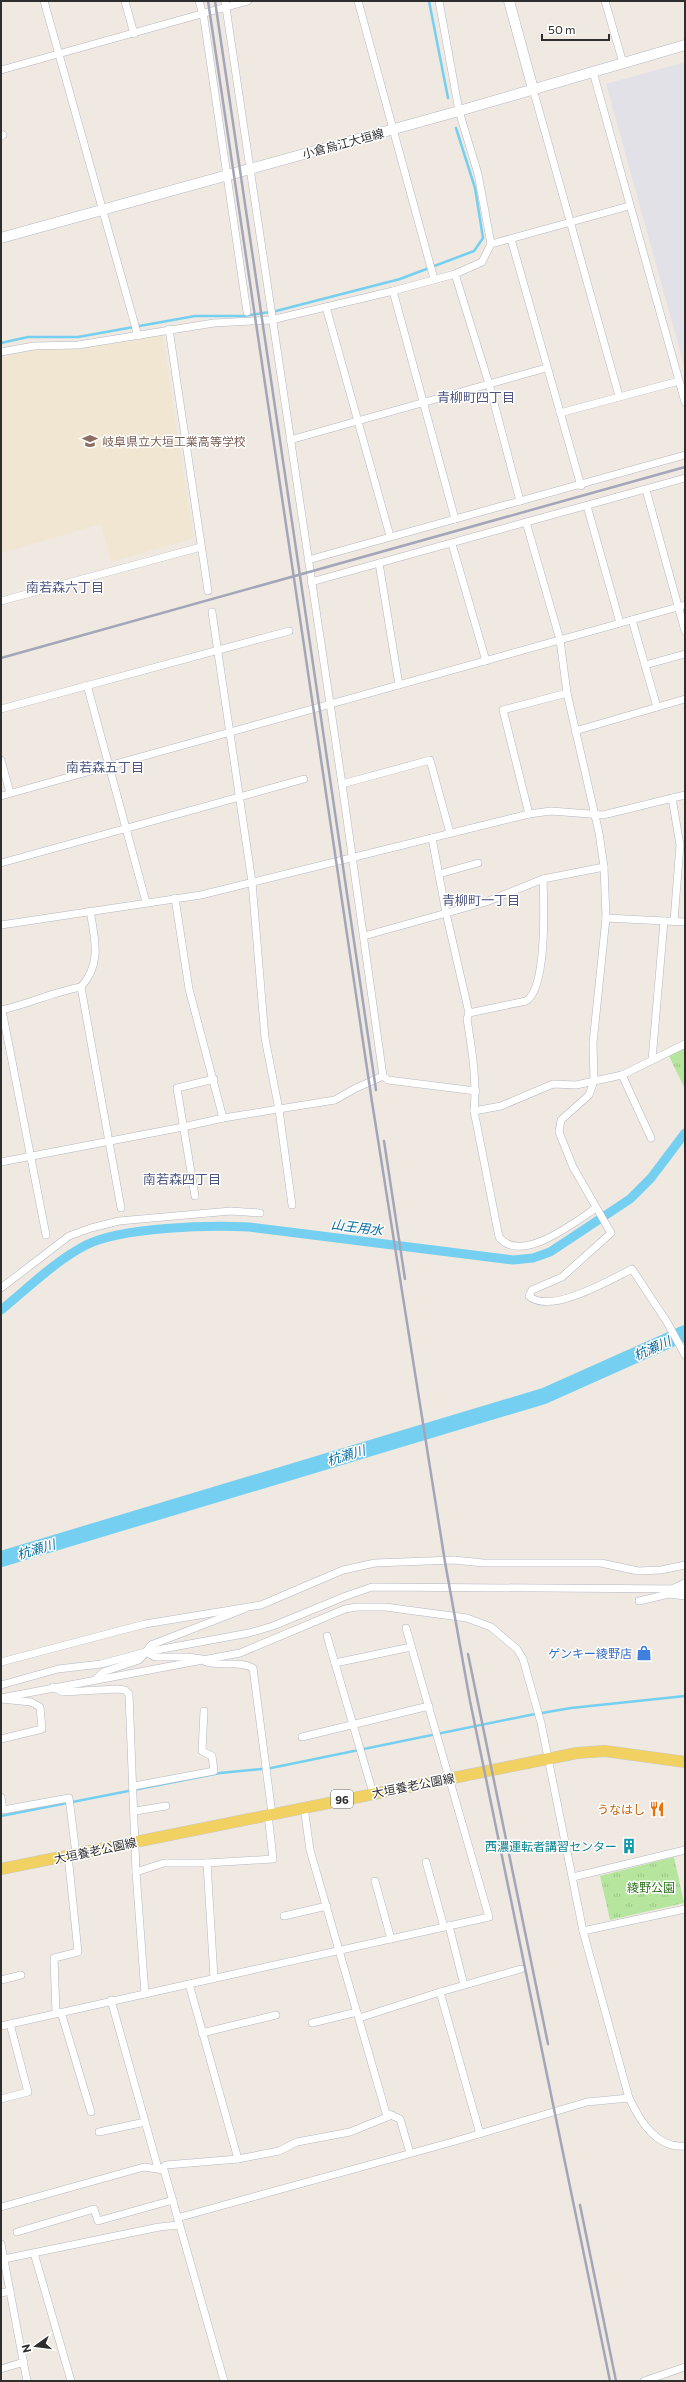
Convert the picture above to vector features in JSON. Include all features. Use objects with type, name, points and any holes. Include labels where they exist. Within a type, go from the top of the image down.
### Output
[{"type":"main road","points":[[510,1],[533,89]]},
{"type":"main road","name":"小倉烏江大垣線","points":[[1,238],[459,111],[685,45]]},
{"type":"main road","name":"大垣養老公園線","points":[[1,1869],[548,1758],[605,1751],[685,1762]]},
{"type":"street","points":[[44,1],[138,333]]},
{"type":"street","points":[[125,1],[134,34]]},
{"type":"street","points":[[199,1],[205,27],[246,312]]},
{"type":"street","points":[[1,70],[134,34],[201,14],[225,4],[248,1]]},
{"type":"street","points":[[358,1],[433,276]]},
{"type":"street","points":[[1,352],[34,346],[78,345],[138,333],[214,323],[271,320],[393,291],[433,276],[455,274],[482,262],[491,244],[478,174],[459,111],[439,1]]},
{"type":"street","points":[[605,1],[624,63]]},
{"type":"street","points":[[225,4],[271,320],[353,859],[382,1076],[388,1080],[476,1091]]},
{"type":"street","points":[[593,72],[685,402]]},
{"type":"street","points":[[533,89],[619,396]]},
{"type":"street","points":[[491,244],[630,206]]},
{"type":"street","points":[[511,238],[546,368],[581,486]]},
{"type":"street","points":[[455,274],[489,384],[520,501]]},
{"type":"street","points":[[393,291],[455,520]]},
{"type":"street","points":[[326,307],[390,536]]},
{"type":"street","points":[[169,329],[208,591]]},
{"type":"street","points":[[290,440],[546,368]]},
{"type":"street","points":[[560,413],[679,381]]},
{"type":"street","points":[[308,560],[390,536],[581,486],[685,455]]},
{"type":"street","points":[[311,582],[685,478]]},
{"type":"street","points":[[646,490],[682,606],[685,631]]},
{"type":"street","points":[[586,506],[620,623]]},
{"type":"street","points":[[526,522],[560,640],[575,731],[595,815],[604,867],[606,918],[593,1043],[594,1081],[588,1094],[561,1120],[559,1132],[573,1167],[611,1233],[562,1277],[532,1290],[529,1296],[534,1301],[562,1299],[585,1292],[632,1269],[669,1325],[684,1354]]},
{"type":"street","points":[[452,544],[486,661]]},
{"type":"street","points":[[1,601],[201,547]]},
{"type":"street","points":[[379,563],[398,685]]},
{"type":"street","points":[[1,796],[682,606]]},
{"type":"street","points":[[212,612],[241,795],[252,882],[263,1026],[279,1110],[292,1205]]},
{"type":"street","points":[[632,620],[657,707]]},
{"type":"street","points":[[1,709],[217,650],[290,632]]},
{"type":"street","points":[[645,665],[685,654]]},
{"type":"street","points":[[87,685],[110,765],[146,902]]},
{"type":"street","points":[[529,814],[503,710],[568,693]]},
{"type":"street","points":[[575,731],[685,699]]},
{"type":"street","points":[[1,760],[10,793]]},
{"type":"street","points":[[342,784],[430,760],[450,833]]},
{"type":"street","points":[[1,863],[241,795],[304,779]]},
{"type":"street","points":[[1,924],[201,895],[353,859],[529,814],[551,811],[603,815],[685,795]]},
{"type":"street","points":[[672,798],[680,845],[674,921]]},
{"type":"street","points":[[432,838],[446,913],[470,1013],[467,1019],[474,1063],[476,1091],[474,1111],[499,1238],[504,1243],[518,1247],[538,1243],[555,1235],[597,1210]]},
{"type":"street","points":[[439,874],[478,863]]},
{"type":"street","points":[[364,936],[486,902],[543,880],[604,867]]},
{"type":"street","points":[[470,1013],[526,1001],[531,998],[535,991],[543,953],[543,880]]},
{"type":"street","points":[[174,898],[189,989],[214,1079],[223,1118]]},
{"type":"street","points":[[46,1235],[2,1010],[32,1002],[64,990],[81,987],[91,977],[97,947],[90,911]]},
{"type":"street","points":[[606,918],[685,922]]},
{"type":"street","points":[[652,1060],[664,921]]},
{"type":"street","points":[[81,987],[108,1142],[122,1208]]},
{"type":"street","points":[[474,1111],[501,1106],[553,1084],[576,1084],[622,1075],[685,1044]]},
{"type":"street","points":[[622,1075],[651,1138]]},
{"type":"street","points":[[1,1162],[183,1128],[223,1118],[335,1100],[382,1076]]},
{"type":"street","points":[[196,1196],[177,1088],[214,1079]]},
{"type":"street","points":[[1,1288],[69,1236],[90,1228],[119,1221],[231,1211],[260,1213]]},
{"type":"street","points":[[96,1679],[103,1672],[139,1660],[151,1645],[253,1606],[275,1600],[343,1570],[375,1563],[454,1560],[484,1563],[600,1563],[638,1572],[661,1570],[685,1565]]},
{"type":"street","points":[[670,1592],[685,1583]]},
{"type":"street","points":[[1,1685],[58,1669],[101,1664],[146,1652],[273,1626],[372,1587],[670,1592],[685,1596]]},
{"type":"street","points":[[639,1601],[685,1589]]},
{"type":"street","points":[[1,1662],[145,1624],[253,1606]]},
{"type":"street","points":[[1,1699],[96,1679],[206,1661],[251,1650],[332,1615],[357,1607],[384,1607],[467,1618],[491,1627],[517,1649],[523,1659],[541,1723],[583,1931],[629,2098],[638,2114],[660,2142],[674,2147],[685,2146]]},
{"type":"street","points":[[1,2026],[111,2000],[145,1994],[489,1917],[406,1628]]},
{"type":"street","points":[[328,1636],[373,1793]]},
{"type":"street","points":[[335,1663],[411,1647]]},
{"type":"street","points":[[136,1872],[164,1863],[207,1863],[273,1859],[270,1814],[253,1668],[246,1664],[214,1664],[187,1657],[155,1657],[146,1652]]},
{"type":"street","points":[[53,1687],[63,1692],[117,1689],[125,1690],[129,1694],[135,1811],[136,1872],[145,1994]]},
{"type":"street","points":[[1,1699],[31,1702],[40,1707],[42,1729],[1,1739]]},
{"type":"street","points":[[302,1737],[429,1706]]},
{"type":"street","points":[[134,1786],[214,1772],[212,1756],[202,1752],[204,1711]]},
{"type":"street","points":[[1,1797],[4,1810],[69,1798],[78,1952],[54,1958],[59,2012],[91,2112]]},
{"type":"street","points":[[135,1811],[166,1806]]},
{"type":"street","points":[[304,1807],[310,1850],[386,2113],[400,2119],[410,2153]]},
{"type":"street","points":[[573,1877],[685,1850]]},
{"type":"street","points":[[426,1862],[464,1985]]},
{"type":"street","points":[[207,1863],[214,1978]]},
{"type":"street","points":[[375,1881],[391,1939]]},
{"type":"street","points":[[284,1916],[327,1906]]},
{"type":"street","points":[[583,1931],[685,1908]]},
{"type":"street","points":[[312,2023],[358,2015],[521,1969]]},
{"type":"street","points":[[1,1980],[21,1975]]},
{"type":"street","points":[[188,1984],[238,2159]]},
{"type":"street","points":[[440,1992],[480,2134]]},
{"type":"street","points":[[111,2000],[145,2122],[160,2168],[164,2170],[173,2200],[224,2381]]},
{"type":"street","points":[[202,2032],[276,2015]]},
{"type":"street","points":[[1,2099],[28,2092],[10,2024]]},
{"type":"street","points":[[4,2259],[159,2227],[587,2102],[629,2098]]},
{"type":"street","points":[[1,2207],[144,2167],[160,2168],[166,2165],[238,2159],[279,2151],[297,2142],[350,2132],[392,2116]]},
{"type":"street","points":[[99,2132],[145,2122]]},
{"type":"street","points":[[17,2232],[94,2209],[98,2221],[173,2200]]},
{"type":"street","points":[[1,2244],[27,2381]]},
{"type":"street","points":[[34,2252],[71,2381]]},
{"type":"street","points":[[1,2293],[10,2291]]},
{"type":"street","points":[[1,2369],[24,2362]]},
{"type":"street","points":[[644,2381],[685,2367]]},
{"type":"shaded area","points":[[685,62],[685,369],[606,84]]},
{"type":"shaded area","name":"岐阜県立大垣工業高等学校","points":[[162,335],[193,536],[191,539],[111,562],[101,524],[1,553],[1,357],[34,349],[82,349]]},
{"type":"green space","points":[[685,1048],[685,1089],[669,1056]]},
{"type":"green space","name":"綾野公園","points":[[674,1857],[684,1903],[610,1920],[600,1876]]},
{"type":"waterway","points":[[429,1],[448,98]]},
{"type":"waterway","points":[[1,343],[28,337],[78,337],[195,316],[244,316],[276,311],[400,279],[474,251],[483,238],[475,188],[456,128]]},
{"type":"waterway","name":"山王用水","points":[[1,1310],[42,1275],[63,1259],[86,1245],[121,1234],[166,1228],[212,1226],[249,1227],[513,1260],[533,1258],[550,1252],[630,1199],[651,1178],[685,1133]]},
{"type":"waterway","name":"杭瀬川","points":[[1,1559],[544,1396],[685,1333]]},
{"type":"waterway","points":[[1,1816],[220,1773],[271,1768],[530,1715],[571,1708],[685,1696]]},
{"type":"railway","points":[[208,1],[372,1102],[445,1562],[470,1701],[610,2381]]},
{"type":"railway","points":[[215,1],[376,1090]]},
{"type":"railway","points":[[1,658],[685,467]]},
{"type":"railway","points":[[384,1141],[405,1279]]},
{"type":"railway","points":[[468,1654],[548,2044]]},
{"type":"railway","points":[[580,2205],[616,2381]]},
{"type":"place","name":"岐阜県立大垣工業高等学校","points":[[90,441]]},
{"type":"place","name":"ゲンキー綾野店","points":[[644,1653]]},
{"type":"place","name":"うなはし","points":[[657,1809]]},
{"type":"place","name":"西濃運転者講習センター","points":[[629,1846]]},
{"type":"district","name":"青柳町四丁目","points":[[476,397]]},
{"type":"district","name":"南若森六丁目","points":[[65,587]]},
{"type":"district","name":"南若森五丁目","points":[[105,767]]},
{"type":"district","name":"青柳町一丁目","points":[[481,900]]},
{"type":"district","name":"南若森四丁目","points":[[182,1179]]}]
